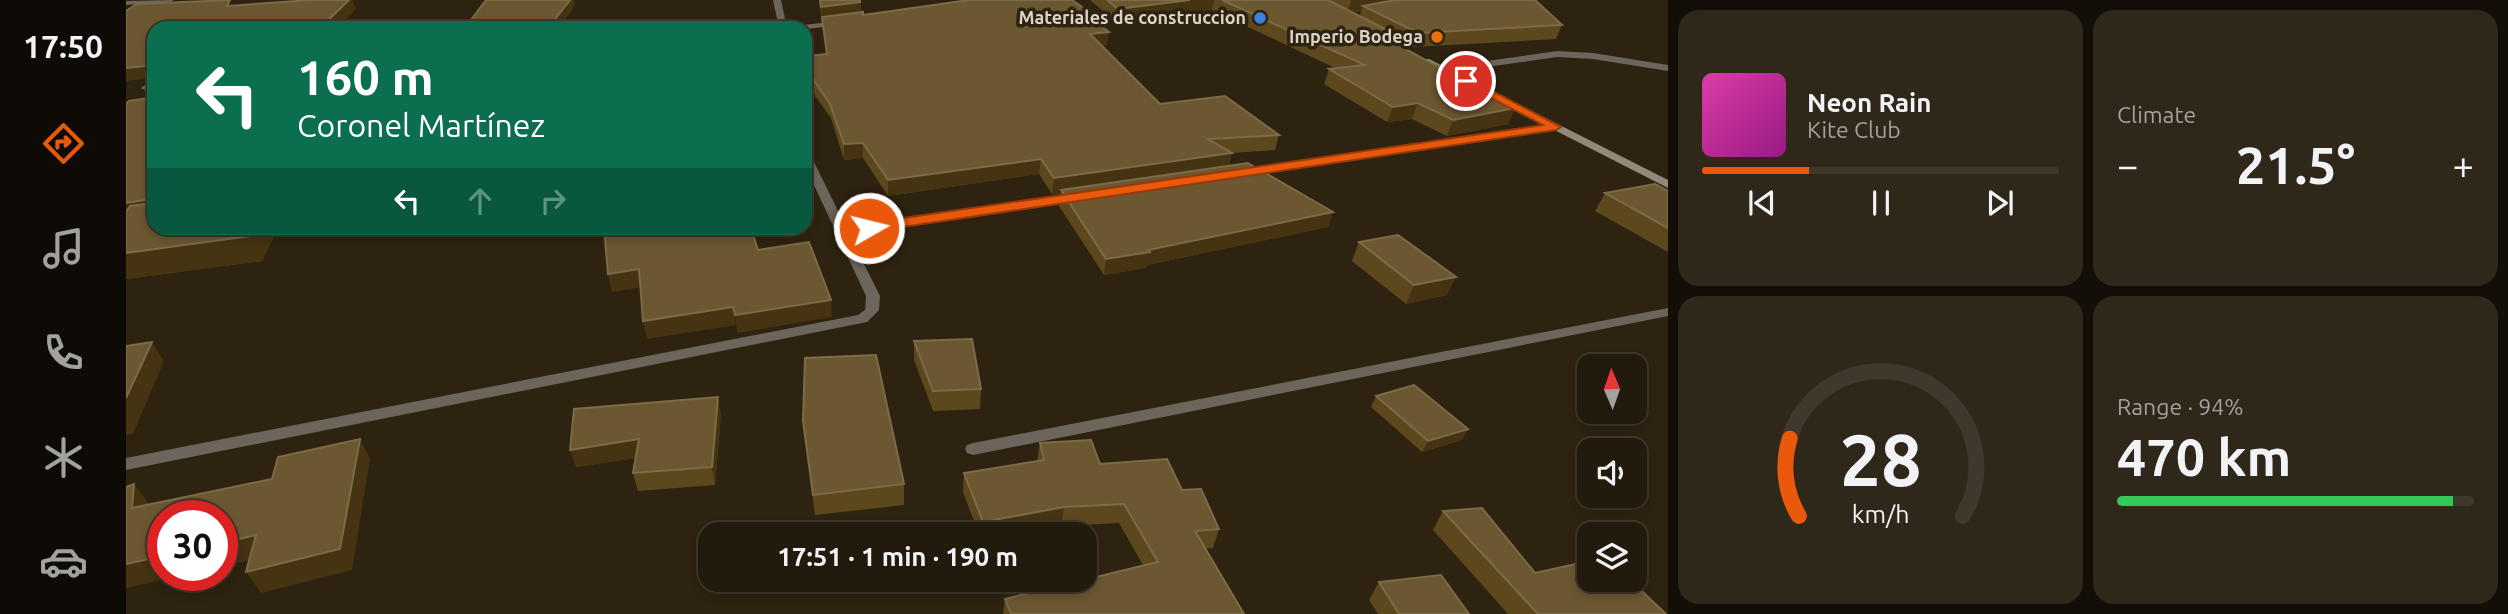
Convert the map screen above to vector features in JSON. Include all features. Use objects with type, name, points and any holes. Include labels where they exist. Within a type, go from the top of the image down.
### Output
[{"type":"main road","points":[[1422,58],[1668,185]]},
{"type":"street","points":[[126,3],[170,0]]},
{"type":"street","points":[[777,0],[781,21]]},
{"type":"street","points":[[812,26],[847,22]]},
{"type":"street","points":[[1444,70],[1557,54],[1593,56],[1668,68]]},
{"type":"street","points":[[1226,175],[1556,127]]},
{"type":"street","points":[[126,464],[862,319],[870,315],[873,296],[812,169]]},
{"type":"street","points":[[841,232],[1088,195]]},
{"type":"street","points":[[973,449],[1668,312]]},
{"type":"building","points":[[230,0],[227,6],[349,0],[327,21],[147,21],[147,66],[126,68],[126,11],[137,4]]},
{"type":"building","points":[[486,0],[570,0],[554,21],[470,21]]},
{"type":"building","points":[[820,0],[860,0],[860,2],[821,7]]},
{"type":"building","points":[[969,0],[1072,0],[1104,22],[1097,23],[1109,32],[1090,34],[1160,104],[1225,96],[1279,135],[1208,139],[1232,153],[1054,178],[1041,159],[888,180],[863,143],[844,144],[830,104],[812,73],[812,55],[827,54],[822,17],[863,12],[863,15]]},
{"type":"building","points":[[1107,0],[1190,0],[1118,9]]},
{"type":"building","points":[[1222,0],[1328,0],[1397,35],[1381,36],[1515,108],[1453,120],[1418,103],[1393,107],[1329,69],[1365,65]]},
{"type":"building","points":[[1395,0],[1535,0],[1562,25],[1418,33],[1363,6]]},
{"type":"building","points":[[147,98],[147,200],[126,203],[126,104],[129,101]]},
{"type":"building","points":[[1248,163],[1333,212],[1106,259],[1061,190]]},
{"type":"building","points":[[1655,184],[1668,191],[1668,228],[1605,193]]},
{"type":"building","points":[[147,204],[147,235],[250,235],[126,253],[126,212],[130,206]]},
{"type":"building","points":[[605,235],[753,235],[758,250],[809,242],[831,300],[735,315],[733,307],[643,321],[639,269],[608,274]]},
{"type":"building","points":[[1398,235],[1456,277],[1414,285],[1359,242]]},
{"type":"building","points":[[972,339],[981,389],[933,391],[914,341]]},
{"type":"building","points":[[152,342],[126,398],[126,346]]},
{"type":"building","points":[[876,355],[904,484],[813,495],[803,421],[805,358]]},
{"type":"building","points":[[1414,385],[1468,429],[1428,441],[1376,396]]},
{"type":"building","points":[[718,397],[712,467],[633,473],[639,439],[570,450],[574,409]]},
{"type":"building","points":[[360,439],[340,549],[246,572],[256,535],[238,539],[238,500],[171,500],[272,479],[278,457]]},
{"type":"building","points":[[1091,440],[1100,464],[1167,459],[1182,490],[1201,489],[1219,529],[1195,531],[1244,614],[1011,614],[1005,599],[1034,592],[1097,592],[1097,577],[1158,562],[1124,504],[1064,507],[983,522],[964,473],[1044,460],[1040,443]]},
{"type":"building","points":[[134,484],[132,508],[147,505],[147,559],[126,564],[126,487]]},
{"type":"building","points":[[1482,508],[1535,573],[1577,564],[1577,592],[1643,592],[1666,614],[1538,614],[1443,511]]},
{"type":"building","points":[[1441,575],[1469,614],[1399,614],[1379,582]]},
{"type":"place","name":"Materiales de construccion","points":[[1260,18]]},
{"type":"place","name":"Imperio Bodega","points":[[1437,37]]},
{"type":"route","points":[[869,228],[1556,127],[1466,81]]}]
